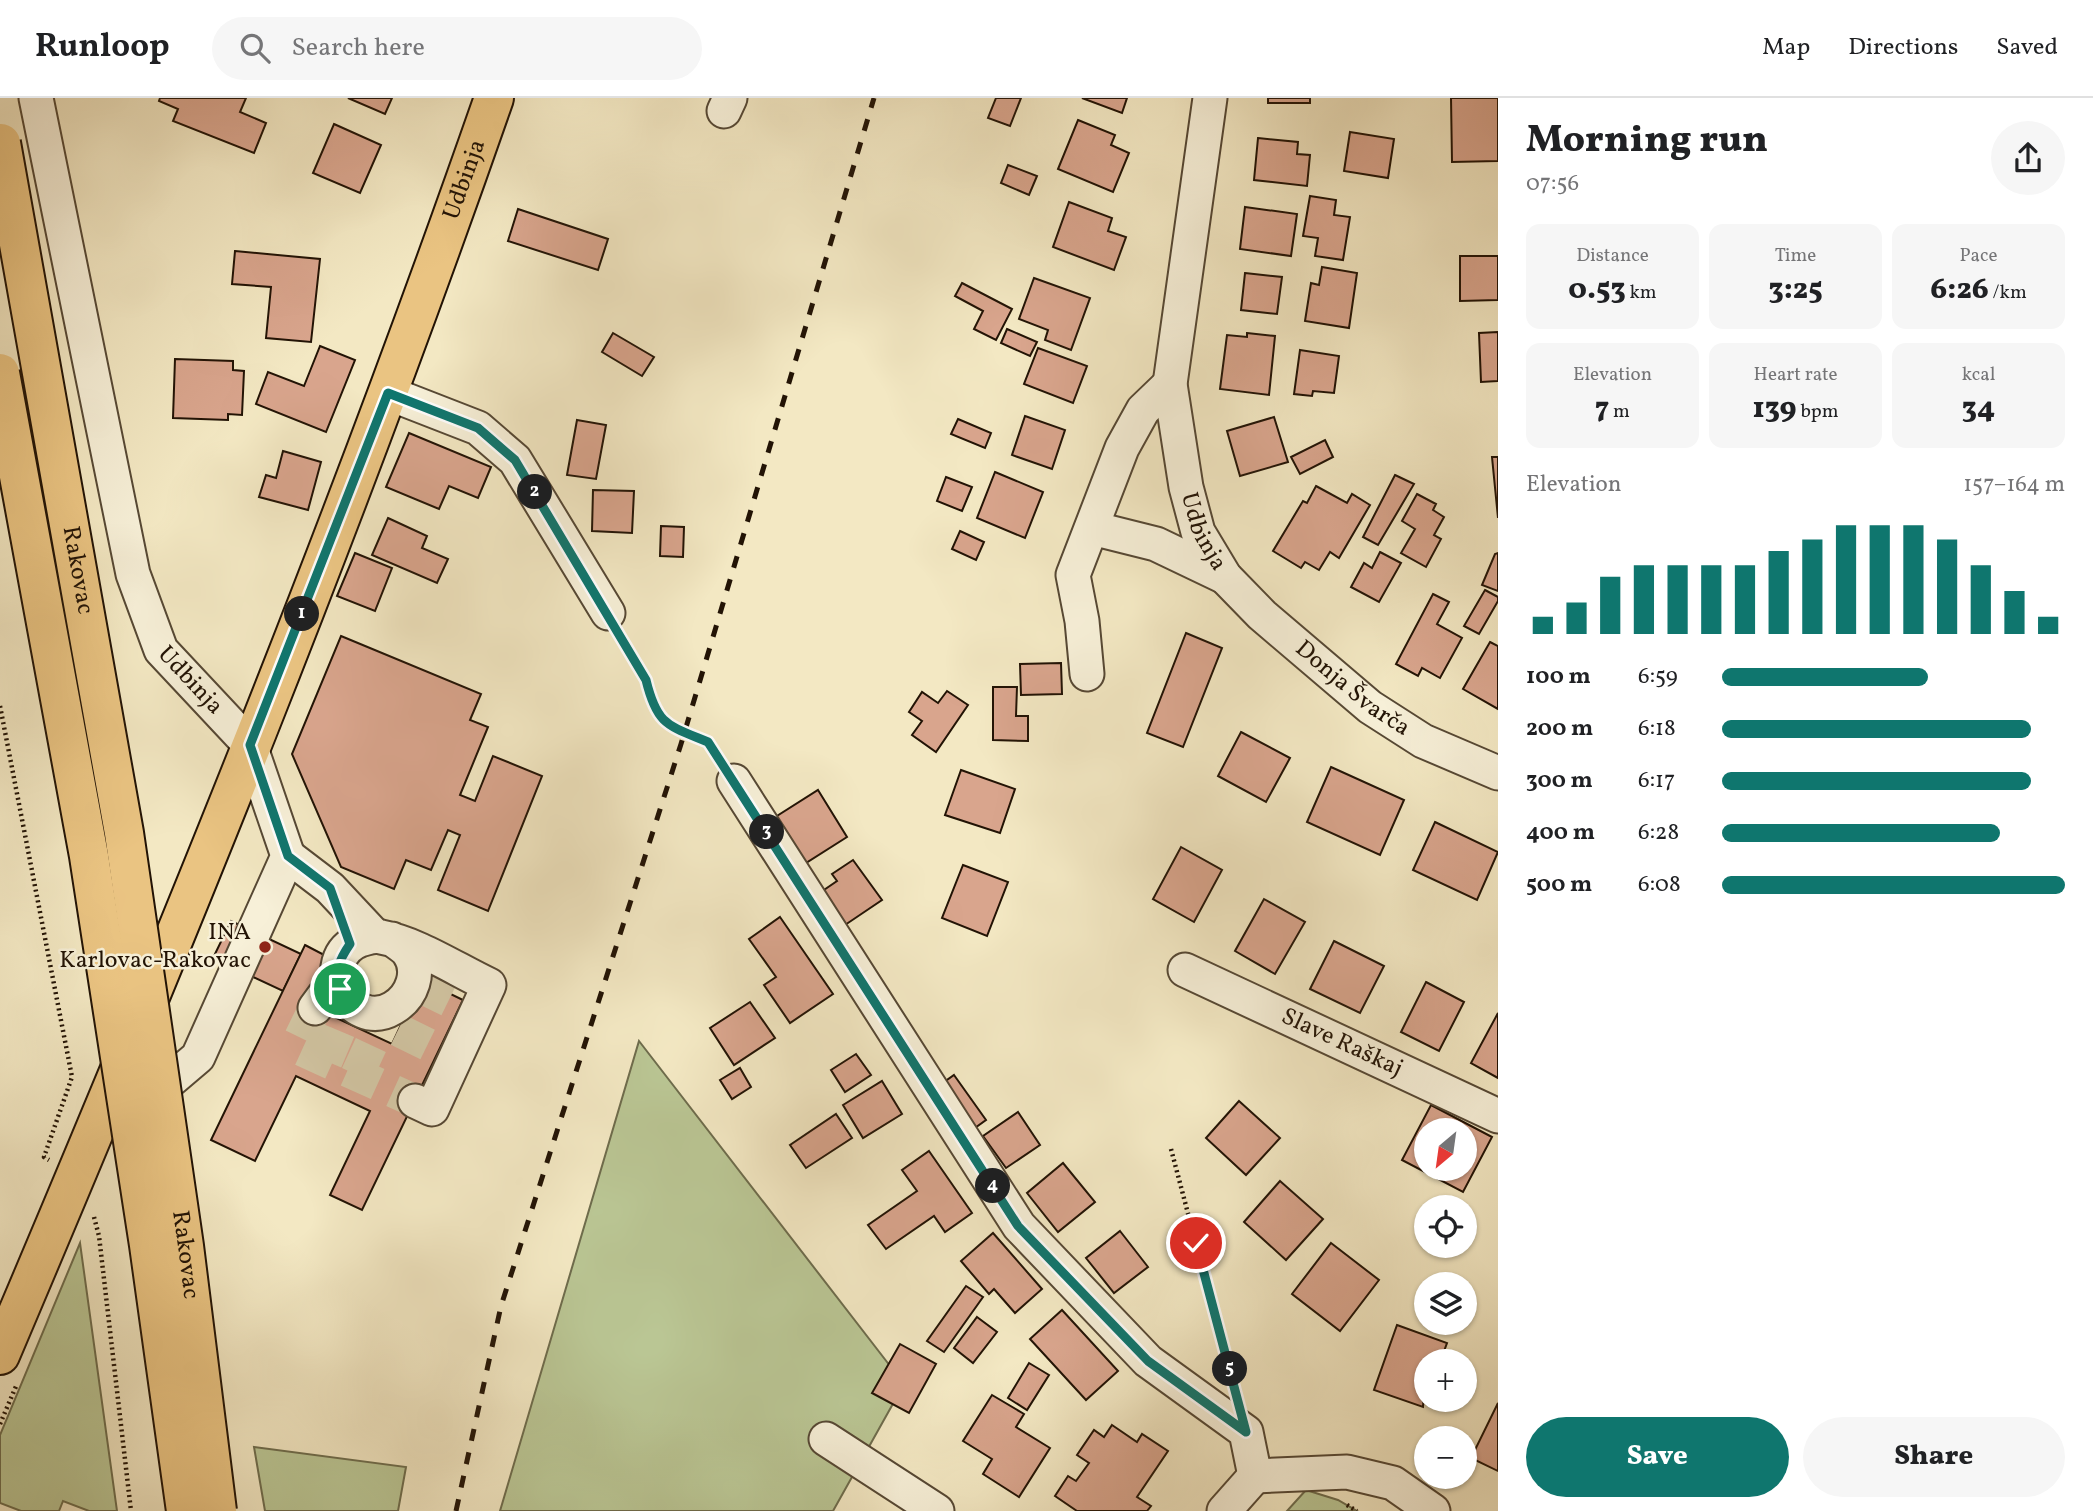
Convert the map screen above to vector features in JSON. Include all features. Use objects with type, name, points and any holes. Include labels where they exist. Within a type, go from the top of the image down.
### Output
[{"type":"main road","name":"Udbinja","points":[[250,745],[388,393],[494,98]]},
{"type":"main road","name":"Rakovac","points":[[1,143],[124,833],[184,1246],[217,1511]]},
{"type":"main road","name":"Rakovac","points":[[0,373],[89,856],[149,1245],[186,1511]]},
{"type":"main road","points":[[0,1355],[88,1150],[250,745]]},
{"type":"street","name":"Udbinja","points":[[36,98],[133,574],[161,650],[250,745]]},
{"type":"street","name":"Udbinja","points":[[1210,98],[1170,384],[1186,487],[1198,533],[1225,577]]},
{"type":"street","points":[[1087,674],[1082,621],[1073,575],[1122,448],[1143,410],[1170,384]]},
{"type":"street","points":[[388,393],[478,428],[515,460],[608,613]]},
{"type":"street","name":"Udbinja","points":[[1092,528],[1156,544],[1225,577]]},
{"type":"street","name":"Donja Švarča","points":[[1225,577],[1262,615],[1370,707],[1423,741],[1498,773]]},
{"type":"street","points":[[250,745],[288,856],[330,888],[372,939],[489,985],[458,1031],[432,1109],[415,1101]]},
{"type":"street","points":[[734,781],[1018,1226],[1148,1361],[1246,1432],[1255,1476]]},
{"type":"street","points":[[88,1150],[198,1057],[288,856]]},
{"type":"street","points":[[372,939],[409,953],[415,972],[369,1008],[338,961],[372,939]]},
{"type":"street","name":"Slave Raškaj","points":[[1185,970],[1498,1116]]},
{"type":"street","points":[[826,1439],[937,1511]]},
{"type":"street","points":[[1224,1511],[1255,1476],[1347,1472],[1393,1483],[1433,1511]]},
{"type":"path","points":[[608,613],[646,680],[653,709],[672,727],[708,742],[734,781]]},
{"type":"path","points":[[1171,1149],[1246,1432]]},
{"type":"green space","points":[[639,1041],[904,1384],[833,1511],[500,1511]]},
{"type":"green space","points":[[80,1243],[117,1511],[89,1511],[63,1501],[59,1511],[21,1511],[0,1503],[0,1435]]},
{"type":"green space","points":[[254,1447],[406,1467],[398,1511],[265,1511]]},
{"type":"green space","points":[[1306,1490],[1338,1500],[1357,1511],[1287,1511]]},
{"type":"building","points":[[160,98],[246,98],[240,112],[266,123],[254,153],[173,121],[178,109],[159,101]]},
{"type":"building","points":[[348,98],[392,98],[385,114]]},
{"type":"building","points":[[996,98],[1021,98],[1010,126],[988,118]]},
{"type":"building","points":[[1082,98],[1127,98],[1122,113]]},
{"type":"building","points":[[1268,98],[1310,98],[1310,103],[1268,103]]},
{"type":"building","points":[[1451,98],[1498,98],[1498,161],[1452,162]]},
{"type":"building","points":[[1078,120],[1115,135],[1111,145],[1129,153],[1113,192],[1058,169]]},
{"type":"building","points":[[334,124],[381,145],[360,193],[313,173]]},
{"type":"building","points":[[1350,132],[1394,139],[1388,178],[1344,171]]},
{"type":"building","points":[[1258,138],[1298,142],[1297,154],[1310,155],[1307,186],[1254,180]]},
{"type":"building","points":[[1008,165],[1037,176],[1029,195],[1001,183]]},
{"type":"building","points":[[1310,196],[1336,200],[1334,215],[1350,217],[1343,260],[1315,256],[1318,238],[1303,236]]},
{"type":"building","points":[[1069,202],[1112,218],[1108,231],[1126,237],[1114,270],[1053,247]]},
{"type":"building","points":[[1245,207],[1297,214],[1291,256],[1240,249]]},
{"type":"building","points":[[518,209],[608,239],[598,270],[508,241]]},
{"type":"building","points":[[235,251],[320,259],[311,342],[266,338],[271,287],[232,284]]},
{"type":"building","points":[[1460,256],[1498,256],[1498,300],[1460,301]]},
{"type":"building","points":[[1322,267],[1357,273],[1349,328],[1305,321],[1311,283],[1319,285]]},
{"type":"building","points":[[1245,273],[1282,277],[1277,314],[1241,310]]},
{"type":"building","points":[[1034,278],[1090,298],[1071,350],[1045,340],[1048,330],[1019,319]]},
{"type":"building","points":[[962,283],[1012,309],[996,340],[974,329],[983,311],[955,296]]},
{"type":"building","points":[[1007,329],[1037,342],[1030,356],[1001,343]]},
{"type":"building","points":[[1498,332],[1498,381],[1481,382],[1479,333]]},
{"type":"building","points":[[613,333],[654,357],[642,376],[602,352]]},
{"type":"building","points":[[1247,333],[1275,336],[1269,395],[1220,389],[1227,335],[1247,337]]},
{"type":"building","points":[[320,346],[355,360],[326,432],[256,404],[268,372],[304,386]]},
{"type":"building","points":[[1038,348],[1087,366],[1073,403],[1024,384]]},
{"type":"building","points":[[1300,350],[1339,356],[1334,393],[1313,391],[1312,396],[1294,394]]},
{"type":"building","points":[[175,359],[233,361],[233,370],[244,371],[242,415],[228,414],[228,420],[173,418]]},
{"type":"building","points":[[1025,416],[1065,430],[1052,469],[1012,455]]},
{"type":"building","points":[[1274,417],[1288,462],[1240,476],[1227,431]]},
{"type":"building","points":[[958,419],[991,433],[985,448],[951,434]]},
{"type":"building","points":[[577,420],[606,425],[596,479],[567,475]]},
{"type":"building","points":[[409,433],[491,467],[478,498],[449,486],[439,509],[386,487]]},
{"type":"building","points":[[1325,440],[1333,457],[1300,474],[1291,457]]},
{"type":"building","points":[[283,451],[321,462],[308,510],[259,497],[266,475],[276,478]]},
{"type":"building","points":[[1492,457],[1498,457],[1498,518]]},
{"type":"building","points":[[995,472],[1043,492],[1025,538],[977,518]]},
{"type":"building","points":[[1395,475],[1414,484],[1378,545],[1363,537]]},
{"type":"building","points":[[946,477],[972,487],[962,511],[937,501]]},
{"type":"building","points":[[1316,486],[1347,503],[1352,494],[1370,505],[1339,558],[1330,552],[1319,570],[1305,562],[1301,568],[1273,551],[1303,501],[1307,503]]},
{"type":"building","points":[[593,490],[634,491],[632,533],[592,531]]},
{"type":"building","points":[[1417,494],[1436,504],[1433,510],[1444,517],[1434,535],[1441,539],[1426,567],[1401,553],[1415,529],[1402,521]]},
{"type":"building","points":[[388,518],[427,536],[422,548],[448,559],[437,583],[372,555]]},
{"type":"building","points":[[661,526],[684,527],[683,557],[660,556]]},
{"type":"building","points":[[960,531],[984,542],[976,560],[952,549]]},
{"type":"building","points":[[1380,552],[1401,563],[1379,602],[1351,587],[1364,563],[1372,568]]},
{"type":"building","points":[[355,553],[392,568],[375,611],[337,596]]},
{"type":"building","points":[[1498,553],[1498,591],[1482,585],[1495,554]]},
{"type":"building","points":[[1485,590],[1498,597],[1498,601],[1479,634],[1464,626]]},
{"type":"building","points":[[1433,594],[1449,602],[1437,624],[1462,638],[1440,678],[1422,668],[1418,676],[1396,664]]},
{"type":"building","points":[[1186,633],[1222,648],[1183,747],[1147,733]]},
{"type":"building","points":[[341,636],[481,694],[470,720],[488,727],[460,795],[475,801],[493,756],[542,776],[488,911],[438,890],[460,835],[448,830],[431,870],[406,860],[394,889],[341,867],[292,754]]},
{"type":"building","points":[[1490,642],[1498,646],[1498,709],[1463,689]]},
{"type":"building","points":[[1061,663],[1062,694],[1021,695],[1020,664]]},
{"type":"building","points":[[993,687],[1017,687],[1016,716],[1028,716],[1028,741],[993,740]]},
{"type":"building","points":[[947,691],[968,705],[936,752],[912,735],[922,721],[909,712],[922,692],[938,703]]},
{"type":"building","points":[[1241,732],[1290,758],[1266,802],[1218,776]]},
{"type":"building","points":[[1331,767],[1404,800],[1380,855],[1307,822]]},
{"type":"building","points":[[961,770],[1015,789],[1000,833],[945,815]]},
{"type":"building","points":[[818,790],[847,837],[798,868],[769,821]]},
{"type":"building","points":[[1435,822],[1498,852],[1477,900],[1413,870]]},
{"type":"building","points":[[1181,847],[1222,870],[1194,922],[1153,899]]},
{"type":"building","points":[[853,860],[882,900],[845,925],[821,892],[837,881],[832,874]]},
{"type":"building","points":[[963,865],[1008,882],[987,936],[942,918]]},
{"type":"building","points":[[1264,899],[1305,922],[1275,974],[1235,951]]},
{"type":"building","points":[[780,917],[833,994],[790,1023],[764,985],[776,977],[749,939]]},
{"type":"building","points":[[231,921],[301,954],[283,991],[213,958]]},
{"type":"building","points":[[1334,941],[1384,966],[1360,1013],[1310,989]]},
{"type":"building","points":[[305,945],[330,958],[315,1008],[392,1044],[422,980],[463,1000],[362,1210],[330,1195],[370,1111],[296,1076],[255,1161],[211,1140]]},
{"type":"building","points":[[1426,982],[1464,1002],[1439,1051],[1401,1032]]},
{"type":"building","points":[[750,1002],[775,1038],[734,1065],[710,1028]]},
{"type":"building","points":[[1498,1013],[1498,1078],[1471,1063]]},
{"type":"building","points":[[856,1054],[871,1075],[845,1092],[831,1070]]},
{"type":"building","points":[[740,1068],[751,1087],[732,1099],[720,1080]]},
{"type":"building","points":[[954,1075],[986,1120],[965,1135],[933,1090]]},
{"type":"building","points":[[882,1081],[902,1114],[863,1138],[843,1105]]},
{"type":"building","points":[[1239,1101],[1280,1138],[1246,1175],[1206,1138]]},
{"type":"building","points":[[1431,1105],[1456,1118],[1424,1118]]},
{"type":"building","points":[[1018,1112],[1040,1145],[1006,1168],[983,1136]]},
{"type":"building","points":[[836,1114],[852,1138],[806,1168],[790,1145]]},
{"type":"building","points":[[1477,1129],[1492,1137],[1477,1165]]},
{"type":"building","points":[[1414,1137],[1414,1166],[1402,1160]]},
{"type":"building","points":[[929,1151],[972,1213],[945,1232],[934,1216],[886,1249],[868,1225],[917,1191],[902,1170]]},
{"type":"building","points":[[1063,1163],[1095,1202],[1058,1232],[1027,1193]]},
{"type":"building","points":[[1280,1181],[1323,1219],[1286,1260],[1244,1222]]},
{"type":"building","points":[[1442,1181],[1469,1181],[1463,1192]]},
{"type":"building","points":[[1120,1231],[1148,1267],[1114,1293],[1086,1258]]},
{"type":"building","points":[[993,1233],[1042,1289],[1015,1313],[994,1289],[989,1294],[961,1261]]},
{"type":"building","points":[[1331,1243],[1379,1280],[1340,1331],[1292,1294]]},
{"type":"building","points":[[966,1286],[983,1297],[944,1352],[927,1341]]},
{"type":"building","points":[[1062,1310],[1118,1371],[1086,1400],[1030,1339]]},
{"type":"building","points":[[977,1317],[997,1332],[973,1363],[954,1348]]},
{"type":"building","points":[[1397,1325],[1414,1331],[1414,1335],[1425,1335],[1447,1343],[1445,1349],[1414,1349],[1414,1404],[1374,1390]]},
{"type":"building","points":[[900,1344],[936,1364],[909,1413],[872,1393]]},
{"type":"building","points":[[1029,1363],[1049,1375],[1027,1410],[1008,1398]]},
{"type":"building","points":[[992,1395],[1024,1414],[1016,1427],[1050,1448],[1019,1497],[983,1474],[992,1459],[963,1441]]},
{"type":"building","points":[[1498,1403],[1498,1471],[1477,1461],[1477,1446]]},
{"type":"building","points":[[1112,1425],[1137,1442],[1142,1434],[1168,1451],[1137,1497],[1151,1506],[1147,1511],[1077,1511],[1055,1496],[1068,1476],[1076,1481],[1089,1463],[1077,1455],[1094,1430],[1104,1437]]},
{"type":"tunnel","points":[[419,986],[460,1006]]},
{"type":"tunnel","points":[[315,1008],[296,1047],[415,1101]]},
{"type":"tunnel","points":[[326,1061],[343,1021]]},
{"type":"tunnel","points":[[398,1030],[439,1050]]},
{"type":"tunnel","points":[[357,1075],[375,1036]]},
{"type":"railway","points":[[456,1511],[501,1306],[681,744],[874,98]]},
{"type":"place","name":"INA Karlovac-Rakovac","points":[[265,947]]},
{"type":"route","points":[[340,989],[337,978],[338,961],[350,944],[330,888],[288,856],[250,745],[388,393],[478,428],[515,460],[646,680],[653,709],[672,727],[708,742],[1018,1226],[1148,1361],[1246,1432],[1196,1243]]}]
